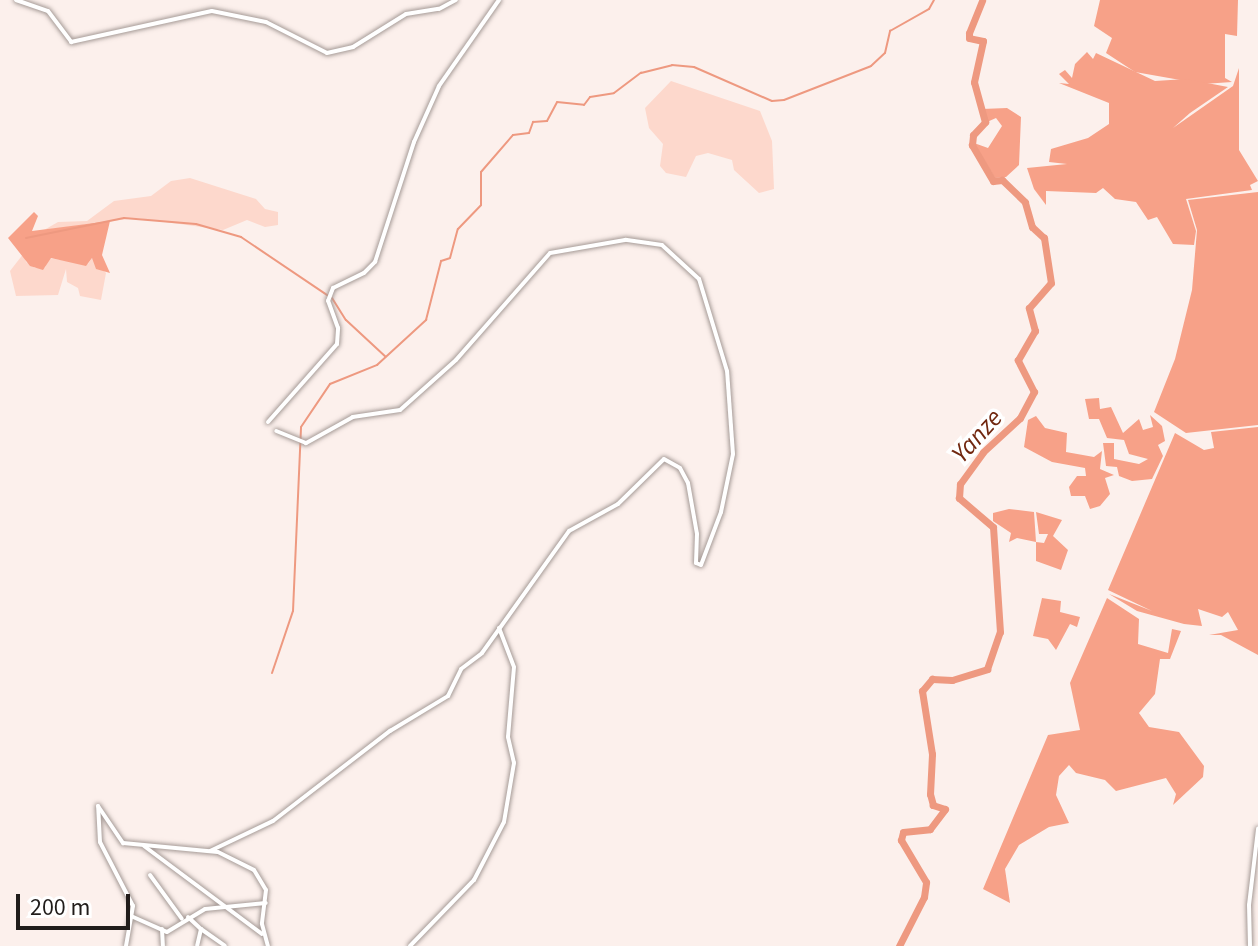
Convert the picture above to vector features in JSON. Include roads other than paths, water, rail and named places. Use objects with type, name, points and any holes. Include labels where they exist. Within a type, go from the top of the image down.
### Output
[{"type":"street","points":[[16,0],[48,11],[71,42],[212,11],[266,22],[325,53],[353,47],[406,14],[439,9],[456,0]]},
{"type":"street","points":[[268,422],[337,344],[338,328],[328,301],[333,288],[364,273],[375,262],[414,142],[439,86],[499,0]]},
{"type":"street","points":[[210,851],[273,821],[390,731],[444,699],[461,669],[482,653],[569,531],[618,504],[664,459],[680,468],[688,483],[697,534],[696,563],[703,561],[733,454],[720,342],[709,300],[688,265],[662,245],[625,240],[550,253],[456,360],[400,410],[353,417],[306,443],[276,431]]},
{"type":"street","points":[[410,946],[474,880],[504,822],[513,770],[508,737],[514,667],[499,628]]},
{"type":"street","points":[[126,946],[132,902],[100,842],[98,806],[106,812],[116,838],[142,845],[210,851],[254,870],[266,890],[264,935],[268,946]]},
{"type":"street","points":[[1250,946],[1249,905],[1258,829]]},
{"type":"street","points":[[142,845],[264,935]]},
{"type":"street","points":[[150,875],[185,918],[225,946]]},
{"type":"street","points":[[131,916],[170,930],[185,918],[221,906],[266,903]]},
{"type":"street","points":[[162,929],[163,946]]},
{"type":"street","points":[[197,946],[201,929]]},
{"type":"waterway","points":[[272,673],[293,611],[301,427],[330,384],[377,365],[426,320],[441,261],[450,258],[458,229],[481,205],[481,172],[513,135],[529,133],[533,122],[547,121],[557,102],[584,105],[590,97],[614,93],[641,73],[672,65],[694,67],[772,101],[784,100],[871,66],[885,53],[890,31],[929,9],[934,0]]},
{"type":"waterway","name":"Yanze","points":[[899,946],[924,897],[926,882],[901,840],[903,832],[930,829],[945,809],[933,805],[930,794],[932,754],[922,691],[932,679],[952,680],[987,669],[1000,632],[993,527],[959,498],[960,484],[983,452],[1020,418],[1034,392],[1018,360],[1035,331],[1029,308],[1051,283],[1044,238],[1032,227],[1025,202],[1002,180],[993,181],[972,145],[973,135],[985,122],[974,82],[983,41],[969,38],[982,0]]},
{"type":"waterway","points":[[26,238],[124,218],[196,224],[241,237],[327,295]]},
{"type":"waterway","points":[[332,298],[346,320],[386,357]]}]
